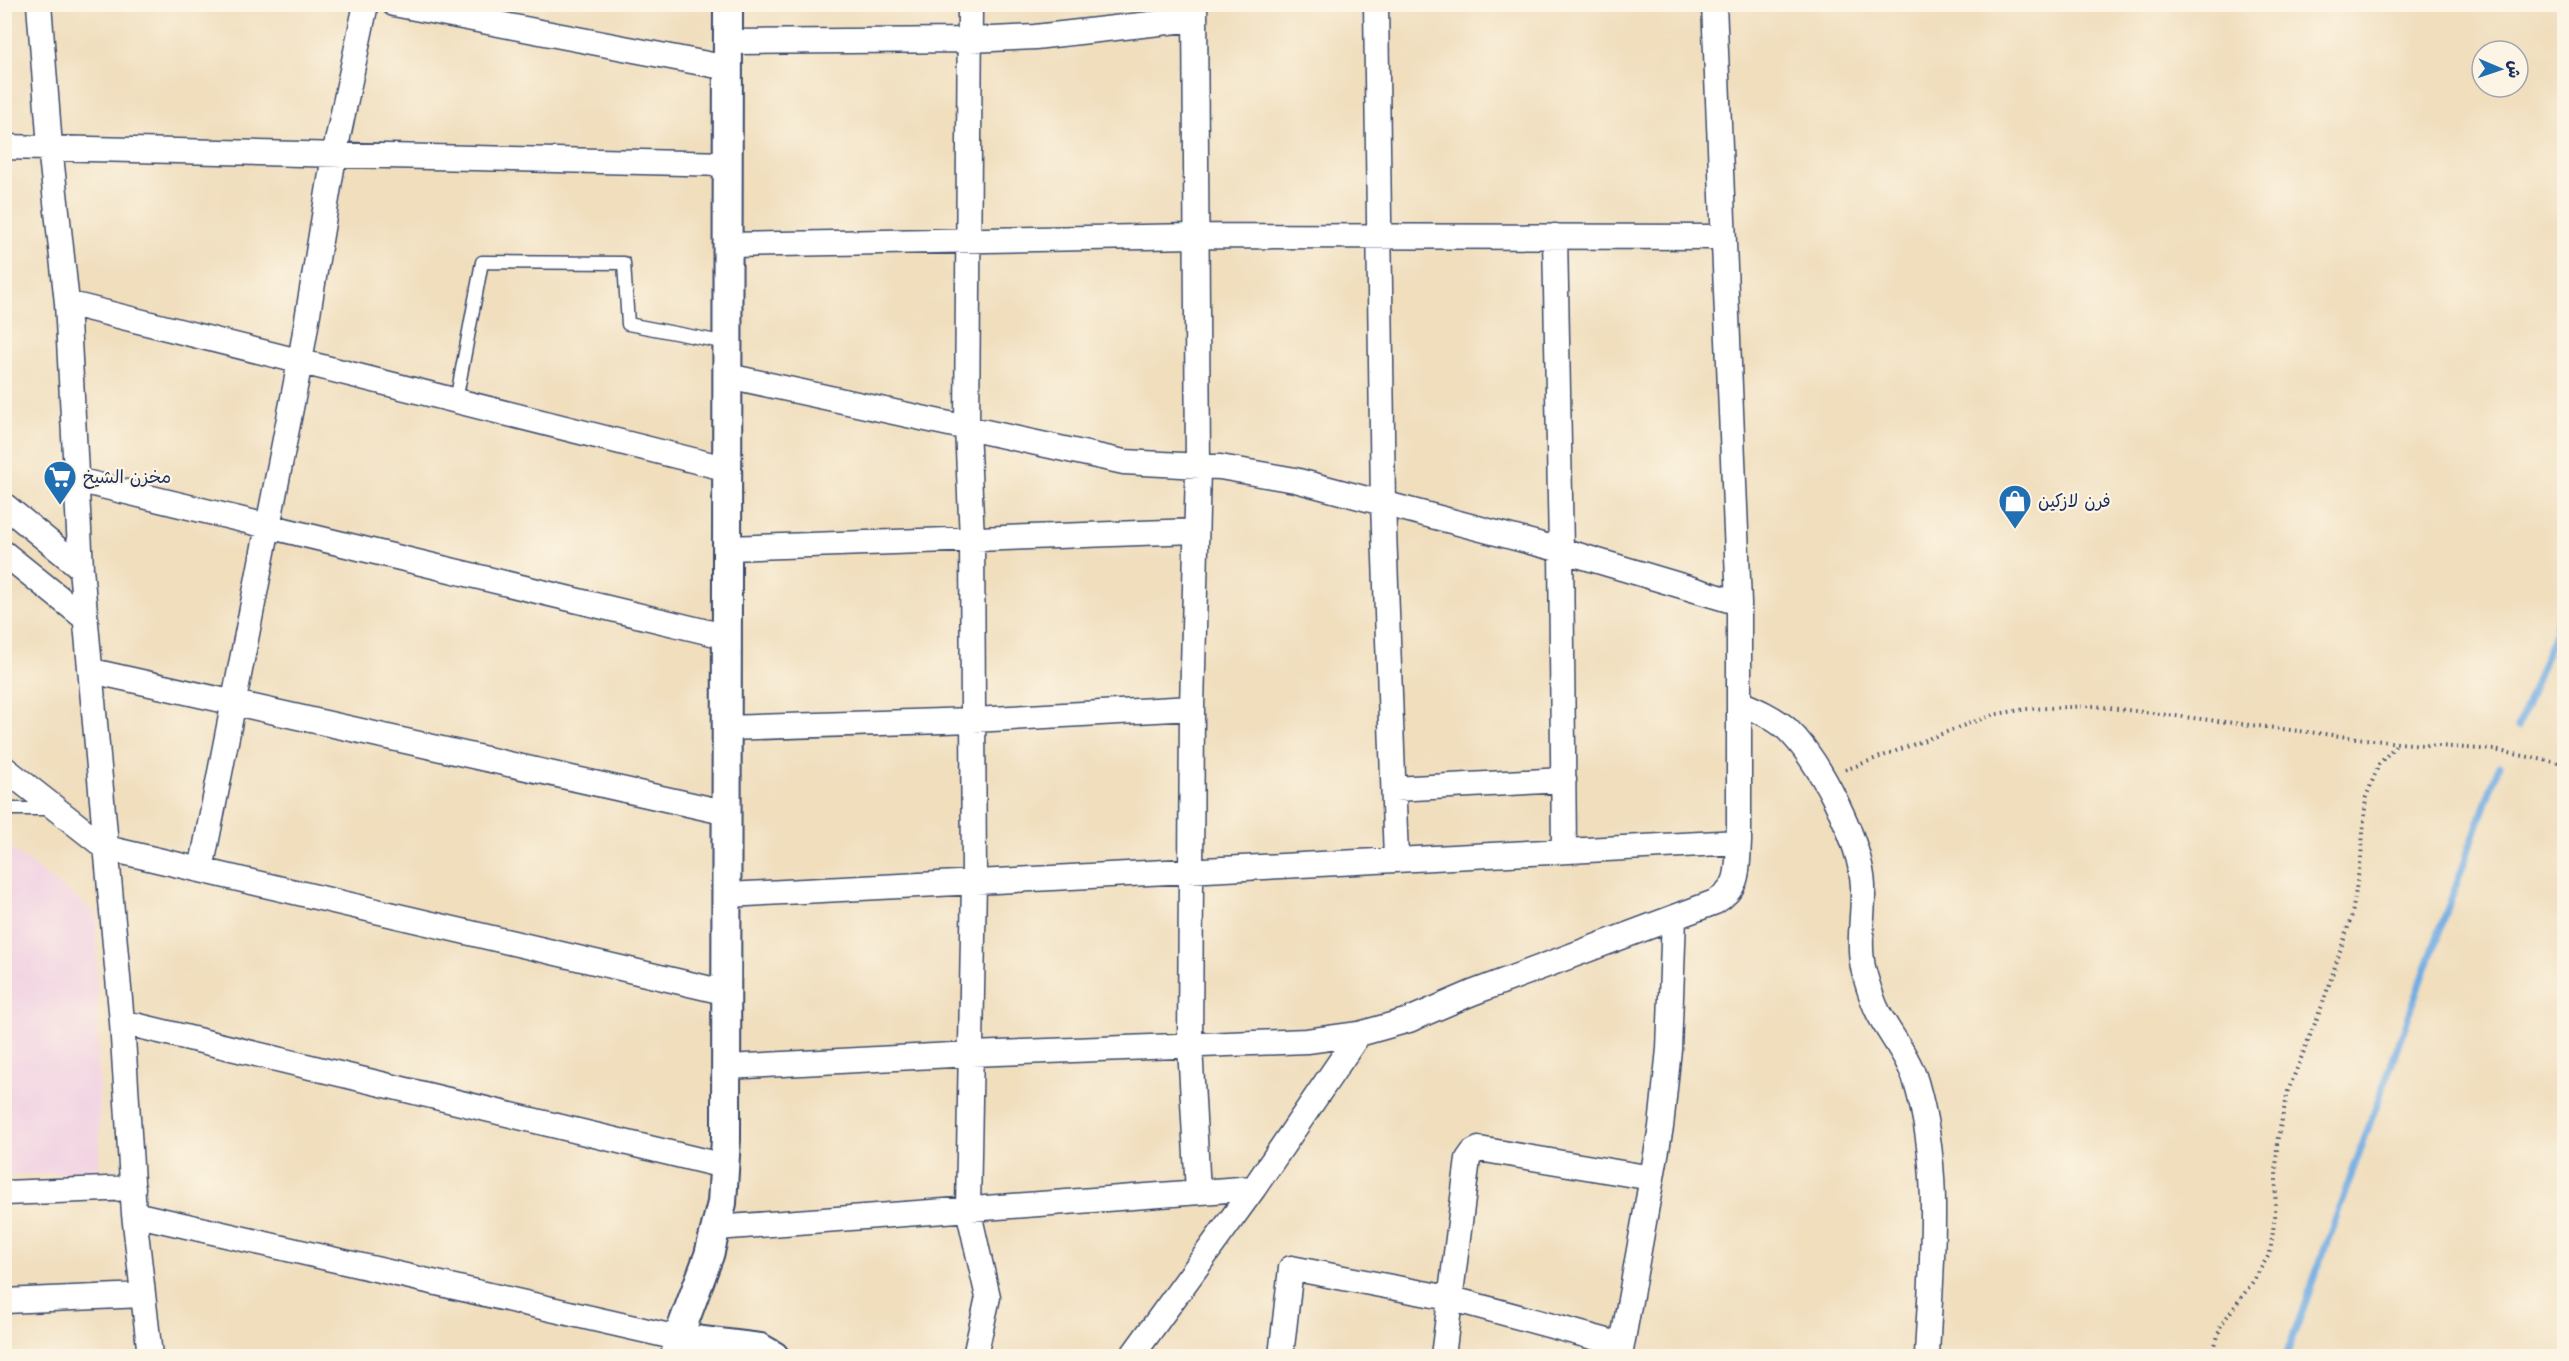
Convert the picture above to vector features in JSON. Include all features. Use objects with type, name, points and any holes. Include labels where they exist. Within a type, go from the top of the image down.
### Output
[{"type":"street","points":[[39,4],[50,147],[67,303],[81,568],[122,1022],[134,1214],[150,1356]]},
{"type":"street","points":[[201,870],[300,362],[334,156],[366,4]]},
{"type":"street","points":[[394,4],[728,55],[1035,37],[1195,12],[1198,468],[1192,708],[1190,1046],[1198,1192]]},
{"type":"street","points":[[676,1347],[709,1255],[722,1203],[728,1067],[728,4]]},
{"type":"street","points":[[970,4],[967,428],[972,539],[974,881],[968,1209],[988,1298],[975,1356]]},
{"type":"street","points":[[1376,4],[1383,503],[1396,860]]},
{"type":"street","points":[[728,1067],[971,1054],[1307,1041],[1359,1034],[1409,1020],[1472,993],[1715,903],[1732,890],[1737,877],[1738,842],[1739,603],[1714,4]]},
{"type":"street","points":[[4,147],[728,164]]},
{"type":"street","points":[[728,245],[1196,236],[1723,237]]},
{"type":"street","points":[[1555,236],[1562,550],[1564,851]]},
{"type":"street","points":[[67,303],[728,470]]},
{"type":"street","points":[[728,376],[1124,462],[1198,468],[1220,467],[1295,480],[1562,550],[1739,603]]},
{"type":"street","points":[[77,480],[728,637]]},
{"type":"street","points":[[4,505],[81,568]]},
{"type":"street","points":[[729,548],[1195,531]]},
{"type":"street","points":[[4,553],[86,619]]},
{"type":"street","points":[[92,671],[728,813]]},
{"type":"street","points":[[1740,703],[1768,715],[1788,730],[1805,750],[1850,829],[1858,854],[1863,884],[1863,959],[1869,990],[1878,1012],[1915,1078],[1931,1148],[1935,1191],[1927,1356]]},
{"type":"street","points":[[728,728],[973,720],[1192,708]]},
{"type":"street","points":[[4,768],[106,848],[728,993]]},
{"type":"street","points":[[1394,789],[1564,780]]},
{"type":"street","points":[[728,895],[1738,842]]},
{"type":"street","points":[[1281,1356],[1291,1269],[1449,1298],[1621,1351],[1661,1127],[1669,1049],[1674,918]]},
{"type":"street","points":[[122,1022],[724,1166]]},
{"type":"street","points":[[1132,1356],[1254,1188],[1359,1034]]},
{"type":"street","points":[[1443,1356],[1468,1159],[1473,1152],[1479,1149],[1652,1178]]},
{"type":"street","points":[[4,1193],[133,1188]]},
{"type":"street","points":[[716,1228],[1254,1188]]},
{"type":"street","points":[[134,1214],[676,1347],[760,1348],[774,1356]]},
{"type":"street","points":[[4,1301],[143,1295]]},
{"type":"lane","points":[[456,401],[482,262],[624,263],[628,324],[728,343]]},
{"type":"lane","points":[[4,809],[57,809]]},
{"type":"path","points":[[1822,779],[1992,715],[2062,706],[2094,706],[2398,743],[2494,750],[2565,764]]},
{"type":"path","points":[[2212,1356],[2221,1325],[2252,1283],[2270,1253],[2276,1216],[2277,1142],[2288,1091],[2323,1003],[2352,915],[2367,797],[2379,764],[2398,743]]},
{"type":"shaded area","points":[[4,843],[96,914],[100,1165],[93,1173],[5,1175]]},
{"type":"waterway","points":[[2518,727],[2555,632],[2564,591]]},
{"type":"waterway","points":[[2286,1356],[2499,766]]},
{"type":"place","name":"مخزن الشيخ","points":[[60,506]]},
{"type":"place","name":"فرن لازكين","points":[[2015,530]]}]
